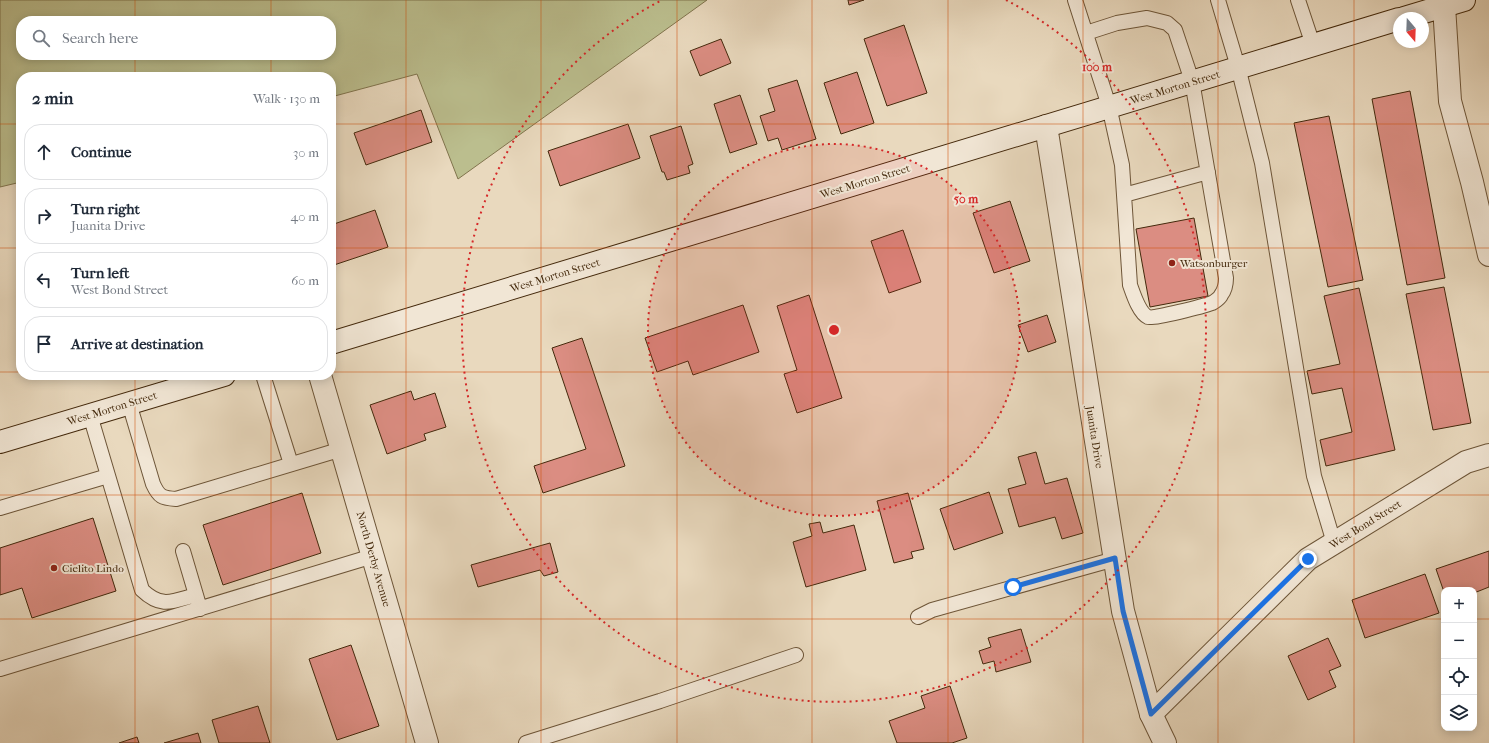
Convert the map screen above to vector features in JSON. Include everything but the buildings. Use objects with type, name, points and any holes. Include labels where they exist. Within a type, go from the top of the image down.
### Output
[{"type":"street","points":[[1424,12],[1454,3],[1450,101],[1472,182],[1489,255]]},
{"type":"street","name":"West Morton Street","points":[[336,341],[1393,21]]},
{"type":"street","name":"Juanita Drive","points":[[1046,126],[1123,611],[1151,714],[1165,743]]},
{"type":"street","name":"West Morton Street","points":[[0,442],[207,380]]},
{"type":"street","name":"North Derby Avenue","points":[[321,380],[427,743]]},
{"type":"street","name":"West Bond Street","points":[[1151,714],[1308,559],[1466,462],[1489,455]]},
{"type":"lane","points":[[1075,0],[1109,106],[1122,165],[1130,285],[1136,300],[1143,314],[1149,317],[1164,315],[1212,303],[1221,296],[1226,285],[1226,278],[1192,81],[1175,30],[1167,23],[1147,18],[1117,24],[1086,33]]},
{"type":"lane","points":[[1218,0],[1238,68],[1262,163],[1314,476],[1334,543]]},
{"type":"lane","points":[[1298,0],[1313,45]]},
{"type":"lane","points":[[1124,195],[1208,172]]},
{"type":"lane","points":[[265,380],[291,464]]},
{"type":"lane","points":[[129,403],[153,484],[158,494],[165,498],[176,499],[342,449]]},
{"type":"lane","points":[[90,415],[142,590],[150,597],[167,603],[196,595]]},
{"type":"lane","points":[[0,508],[108,476]]},
{"type":"lane","points":[[183,552],[200,609]]},
{"type":"lane","points":[[0,669],[373,556]]},
{"type":"lane","points":[[918,617],[932,610],[1115,558]]},
{"type":"lane","points":[[526,743],[660,701],[796,655]]},
{"type":"green space","points":[[0,0],[707,0],[458,179],[417,74],[336,96],[336,72],[16,72],[16,183],[0,187]]},
{"type":"place","name":"Watsonburger","points":[[1172,263]]},
{"type":"place","name":"Cielito Lindo","points":[[54,568]]},
{"type":"route","points":[[1013,587],[1115,558],[1123,611],[1151,714],[1308,559]]}]
